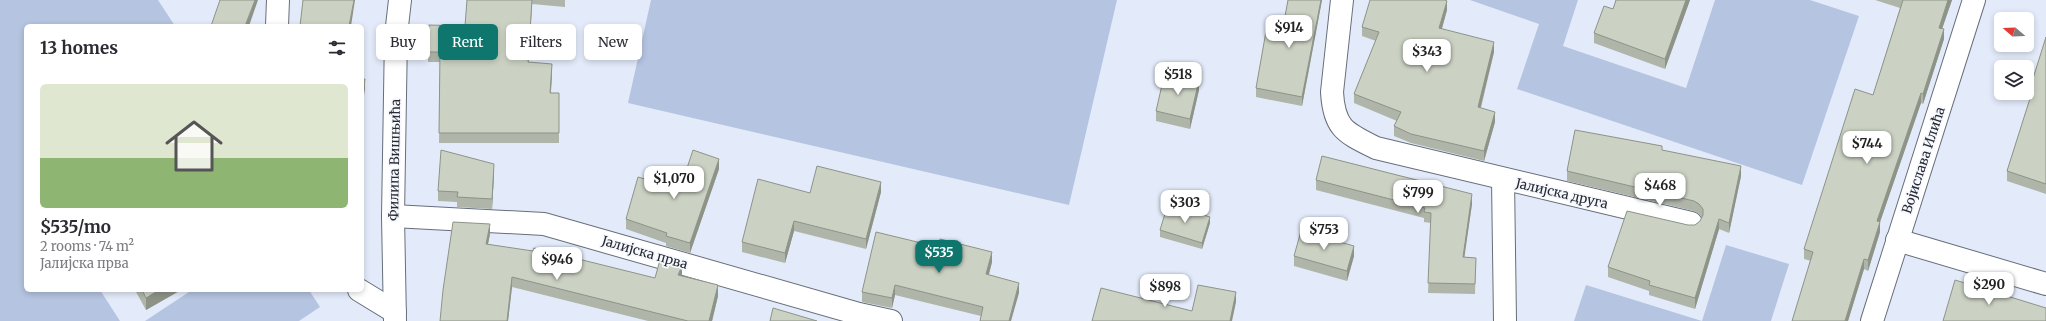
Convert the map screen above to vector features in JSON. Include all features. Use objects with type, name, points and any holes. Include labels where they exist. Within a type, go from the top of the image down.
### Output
[{"type":"street","points":[[277,24],[278,0]]},
{"type":"street","name":"Филипа Вишњића","points":[[395,317],[393,216],[396,35],[400,0]]},
{"type":"street","name":"Јалијска друга","points":[[1342,0],[1332,92],[1334,114],[1344,129],[1353,136],[1376,148],[1691,224]]},
{"type":"street","name":"Војислава Илића","points":[[1872,321],[1974,0]]},
{"type":"street","name":"Јалијска друга","points":[[1503,179],[1505,321]]},
{"type":"street","name":"Јалијска прва","points":[[393,216],[544,224],[859,314],[891,321]]},
{"type":"street","points":[[1898,240],[2046,284]]},
{"type":"street","points":[[362,292],[395,317]]},
{"type":"shaded area","points":[[0,0],[158,0],[174,24],[24,24],[24,292],[101,292],[120,321],[0,321]]},
{"type":"shaded area","points":[[651,0],[1117,0],[1069,205],[628,103],[638,60],[642,60],[642,40]]},
{"type":"shaded area","points":[[1470,0],[1578,0],[1563,46],[1686,88],[1715,0],[1810,0],[1859,16],[1802,185],[1517,89],[1539,24]]},
{"type":"shaded area","points":[[1726,245],[1789,264],[1771,321],[1702,321]]},
{"type":"shaded area","points":[[1586,285],[1702,321],[1574,321]]},
{"type":"shaded area","points":[[189,292],[310,292],[320,307],[299,321],[145,321]]},
{"type":"building","points":[[220,0],[255,0],[246,24],[212,24]]},
{"type":"building","points":[[303,0],[354,0],[349,24],[300,24]]},
{"type":"building","points":[[467,0],[532,0],[530,24],[506,24],[506,60],[528,60],[528,62],[552,64],[550,93],[559,93],[559,133],[439,133],[440,60],[498,60],[498,24],[465,24]]},
{"type":"building","points":[[1288,0],[1321,0],[1302,97],[1256,88],[1268,20],[1283,27]]},
{"type":"building","points":[[1370,0],[1445,0],[1447,1],[1439,28],[1494,42],[1478,107],[1495,112],[1484,151],[1411,134],[1394,126],[1401,112],[1354,94],[1379,32],[1362,27]]},
{"type":"building","points":[[1616,0],[1686,0],[1665,59],[1594,33],[1604,6],[1613,9]]},
{"type":"building","points":[[1903,0],[1948,0],[1939,28],[1944,29],[1923,94],[1921,93],[1877,221],[1880,222],[1868,260],[1864,259],[1845,321],[1792,321],[1813,252],[1804,249],[1855,89],[1873,95]]},
{"type":"building","points":[[430,25],[438,25],[438,52],[430,52]]},
{"type":"building","points":[[2046,37],[2046,184],[2007,171],[2030,100],[2034,100],[2034,75]]},
{"type":"building","points":[[1165,72],[1199,80],[1190,119],[1156,111]]},
{"type":"building","points":[[1575,130],[1662,146],[1662,150],[1741,166],[1729,223],[1719,219],[1695,298],[1649,285],[1650,281],[1608,267],[1627,211],[1688,225],[1695,225],[1700,221],[1703,215],[1703,209],[1694,201],[1567,171]]},
{"type":"building","points":[[441,150],[494,164],[492,199],[457,197],[458,192],[438,191]]},
{"type":"building","points":[[693,150],[719,159],[690,243],[666,236],[667,233],[626,219],[638,177],[680,189]]},
{"type":"building","points":[[1322,156],[1472,194],[1463,257],[1476,258],[1475,284],[1428,283],[1431,213],[1424,212],[1425,208],[1316,180]]},
{"type":"building","points":[[817,166],[881,182],[866,239],[794,221],[785,253],[742,242],[758,179],[810,193]]},
{"type":"building","points":[[1168,204],[1210,217],[1202,243],[1160,230]]},
{"type":"building","points":[[453,222],[490,224],[486,244],[533,251],[534,248],[655,278],[660,260],[682,266],[678,275],[718,285],[709,321],[688,321],[512,277],[507,321],[440,321]]},
{"type":"building","points":[[1301,231],[1354,246],[1347,271],[1294,256]]},
{"type":"building","points":[[876,232],[938,247],[940,239],[992,252],[986,274],[1019,283],[1009,321],[980,321],[983,307],[895,285],[892,298],[862,292]]},
{"type":"building","points":[[1955,280],[2046,308],[2046,321],[1943,321]]},
{"type":"building","points":[[1198,285],[1236,292],[1230,321],[1092,321],[1101,288],[1192,311]]},
{"type":"building","points":[[143,292],[156,292],[146,298]]},
{"type":"building","points":[[773,308],[817,321],[770,321]]}]
